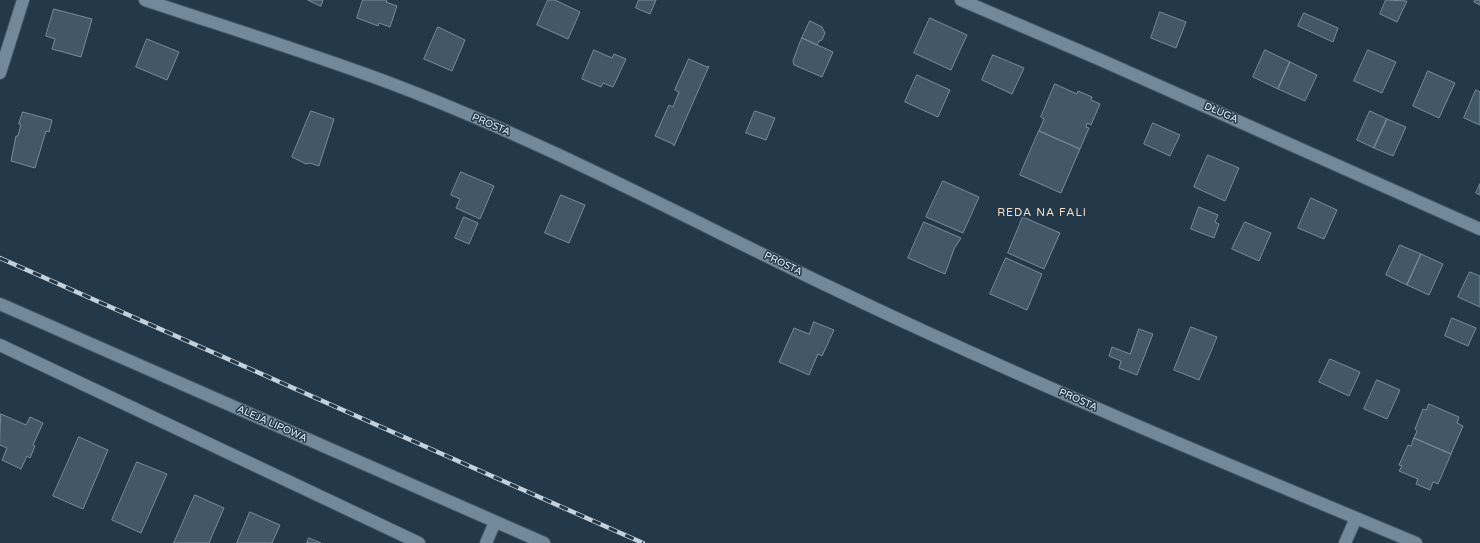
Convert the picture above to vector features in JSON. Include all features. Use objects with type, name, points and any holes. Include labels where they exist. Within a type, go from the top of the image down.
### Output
[{"type":"street","points":[[0,73],[23,0]]},
{"type":"street","name":"PROSTA","points":[[145,0],[395,85],[565,156],[838,291],[1162,438],[1416,543]]},
{"type":"street","name":"DŁUGA","points":[[961,0],[1116,66],[1480,229]]},
{"type":"street","name":"ALEJA LIPOWA","points":[[0,304],[544,543]]},
{"type":"street","points":[[0,345],[419,543]]},
{"type":"street","points":[[1345,543],[1356,518]]},
{"type":"street","points":[[486,543],[495,522]]},
{"type":"building","points":[[308,0],[323,0],[321,6]]},
{"type":"building","points":[[363,0],[387,0],[386,2],[397,6],[390,27],[379,23],[378,26],[357,18]]},
{"type":"building","points":[[548,0],[555,0],[580,12],[568,39],[537,25]]},
{"type":"building","points":[[639,0],[656,0],[650,14],[636,8]]},
{"type":"building","points":[[1386,0],[1407,1],[1397,22],[1380,14]]},
{"type":"building","points":[[1475,0],[1480,0],[1480,5],[1474,2]]},
{"type":"building","points":[[54,9],[92,19],[81,57],[52,49],[55,39],[46,36]]},
{"type":"building","points":[[1160,12],[1186,22],[1176,48],[1151,38]]},
{"type":"building","points":[[1304,13],[1338,28],[1333,42],[1298,26]]},
{"type":"building","points":[[930,18],[967,35],[951,70],[914,53]]},
{"type":"building","points":[[810,21],[822,27],[825,33],[822,40],[819,41],[817,45],[802,38]]},
{"type":"building","points":[[438,27],[465,40],[452,71],[424,59]]},
{"type":"building","points":[[802,38],[833,52],[822,77],[794,65],[793,61]]},
{"type":"building","points":[[147,39],[179,52],[167,80],[136,67]]},
{"type":"building","points":[[594,50],[612,58],[614,54],[626,59],[613,87],[603,83],[601,87],[582,79]]},
{"type":"building","points":[[1265,50],[1290,62],[1278,89],[1253,77]]},
{"type":"building","points":[[1368,50],[1396,62],[1382,93],[1354,81]]},
{"type":"building","points":[[993,55],[1024,68],[1012,94],[982,80]]},
{"type":"building","points":[[689,59],[707,67],[709,66],[674,146],[673,144],[655,136],[669,105],[673,107],[679,92],[675,90]]},
{"type":"building","points":[[1290,62],[1317,75],[1305,101],[1278,89]]},
{"type":"building","points":[[1428,71],[1455,83],[1439,118],[1413,106]]},
{"type":"building","points":[[917,75],[950,90],[938,117],[905,102]]},
{"type":"building","points":[[1055,84],[1077,94],[1078,91],[1092,97],[1091,100],[1100,104],[1091,125],[1087,123],[1086,127],[1089,128],[1080,149],[1039,131],[1044,119],[1041,117]]},
{"type":"building","points":[[1476,90],[1480,92],[1480,125],[1464,118]]},
{"type":"building","points":[[311,111],[334,119],[319,166],[310,163],[306,164],[292,157]]},
{"type":"building","points":[[755,111],[775,118],[766,140],[746,133]]},
{"type":"building","points":[[1370,111],[1387,119],[1374,148],[1357,140]]},
{"type":"building","points":[[23,112],[52,120],[49,132],[46,131],[35,168],[11,161]]},
{"type":"building","points":[[1387,119],[1406,127],[1393,156],[1374,148]]},
{"type":"building","points":[[1153,123],[1180,135],[1170,156],[1144,144]]},
{"type":"building","points":[[1039,131],[1080,149],[1061,193],[1020,175]]},
{"type":"building","points":[[1208,155],[1239,168],[1225,201],[1194,187]]},
{"type":"building","points":[[461,172],[494,186],[480,219],[456,208],[460,199],[451,195]]},
{"type":"building","points":[[943,181],[979,197],[963,233],[926,217]]},
{"type":"building","points":[[1480,184],[1480,195],[1476,193]]},
{"type":"building","points":[[561,195],[585,205],[569,243],[545,233]]},
{"type":"building","points":[[1311,198],[1337,210],[1324,239],[1298,228]]},
{"type":"building","points":[[1199,207],[1218,215],[1215,222],[1219,224],[1214,238],[1191,229]]},
{"type":"building","points":[[464,217],[478,223],[469,244],[455,238]]},
{"type":"building","points":[[1023,217],[1060,233],[1044,269],[1008,253]]},
{"type":"building","points":[[924,222],[961,238],[954,249],[945,274],[908,258]]},
{"type":"building","points":[[1245,222],[1271,233],[1259,261],[1232,249]]},
{"type":"building","points":[[1400,245],[1421,254],[1407,285],[1386,275]]},
{"type":"building","points":[[1421,254],[1443,264],[1429,295],[1407,285]]},
{"type":"building","points":[[1006,258],[1042,274],[1027,310],[990,294]]},
{"type":"building","points":[[1470,272],[1480,276],[1480,307],[1458,297]]},
{"type":"building","points":[[1452,318],[1476,328],[1468,346],[1445,336]]},
{"type":"building","points":[[814,322],[834,330],[822,356],[818,354],[809,375],[779,362],[794,328],[809,334]]},
{"type":"building","points":[[1191,327],[1217,337],[1199,380],[1174,370]]},
{"type":"building","points":[[1139,329],[1153,334],[1137,375],[1119,368],[1121,361],[1109,356],[1112,347],[1130,354]]},
{"type":"building","points":[[1330,359],[1360,372],[1349,396],[1319,382]]},
{"type":"building","points":[[1377,380],[1400,390],[1387,419],[1364,409]]},
{"type":"building","points":[[1429,404],[1459,417],[1457,423],[1463,426],[1451,454],[1414,438],[1417,431],[1415,429],[1423,409],[1426,410]]},
{"type":"building","points":[[1,414],[26,425],[30,417],[43,423],[33,445],[35,446],[30,458],[27,456],[21,469],[2,460],[7,448],[0,445]]},
{"type":"building","points":[[79,437],[108,450],[83,509],[53,496]]},
{"type":"building","points":[[1414,438],[1451,454],[1438,484],[1433,482],[1430,490],[1416,484],[1418,479],[1399,471],[1402,466],[1399,465],[1408,445],[1411,446]]},
{"type":"building","points":[[137,462],[167,474],[141,533],[112,520]]},
{"type":"building","points":[[195,495],[224,508],[209,543],[174,543]]},
{"type":"building","points":[[250,512],[280,525],[272,543],[237,543]]},
{"type":"building","points":[[309,538],[321,543],[307,543]]},
{"type":"railway","points":[[0,258],[643,543]]},
{"type":"district","name":"REDA NA FALI","points":[[1042,213]]}]
